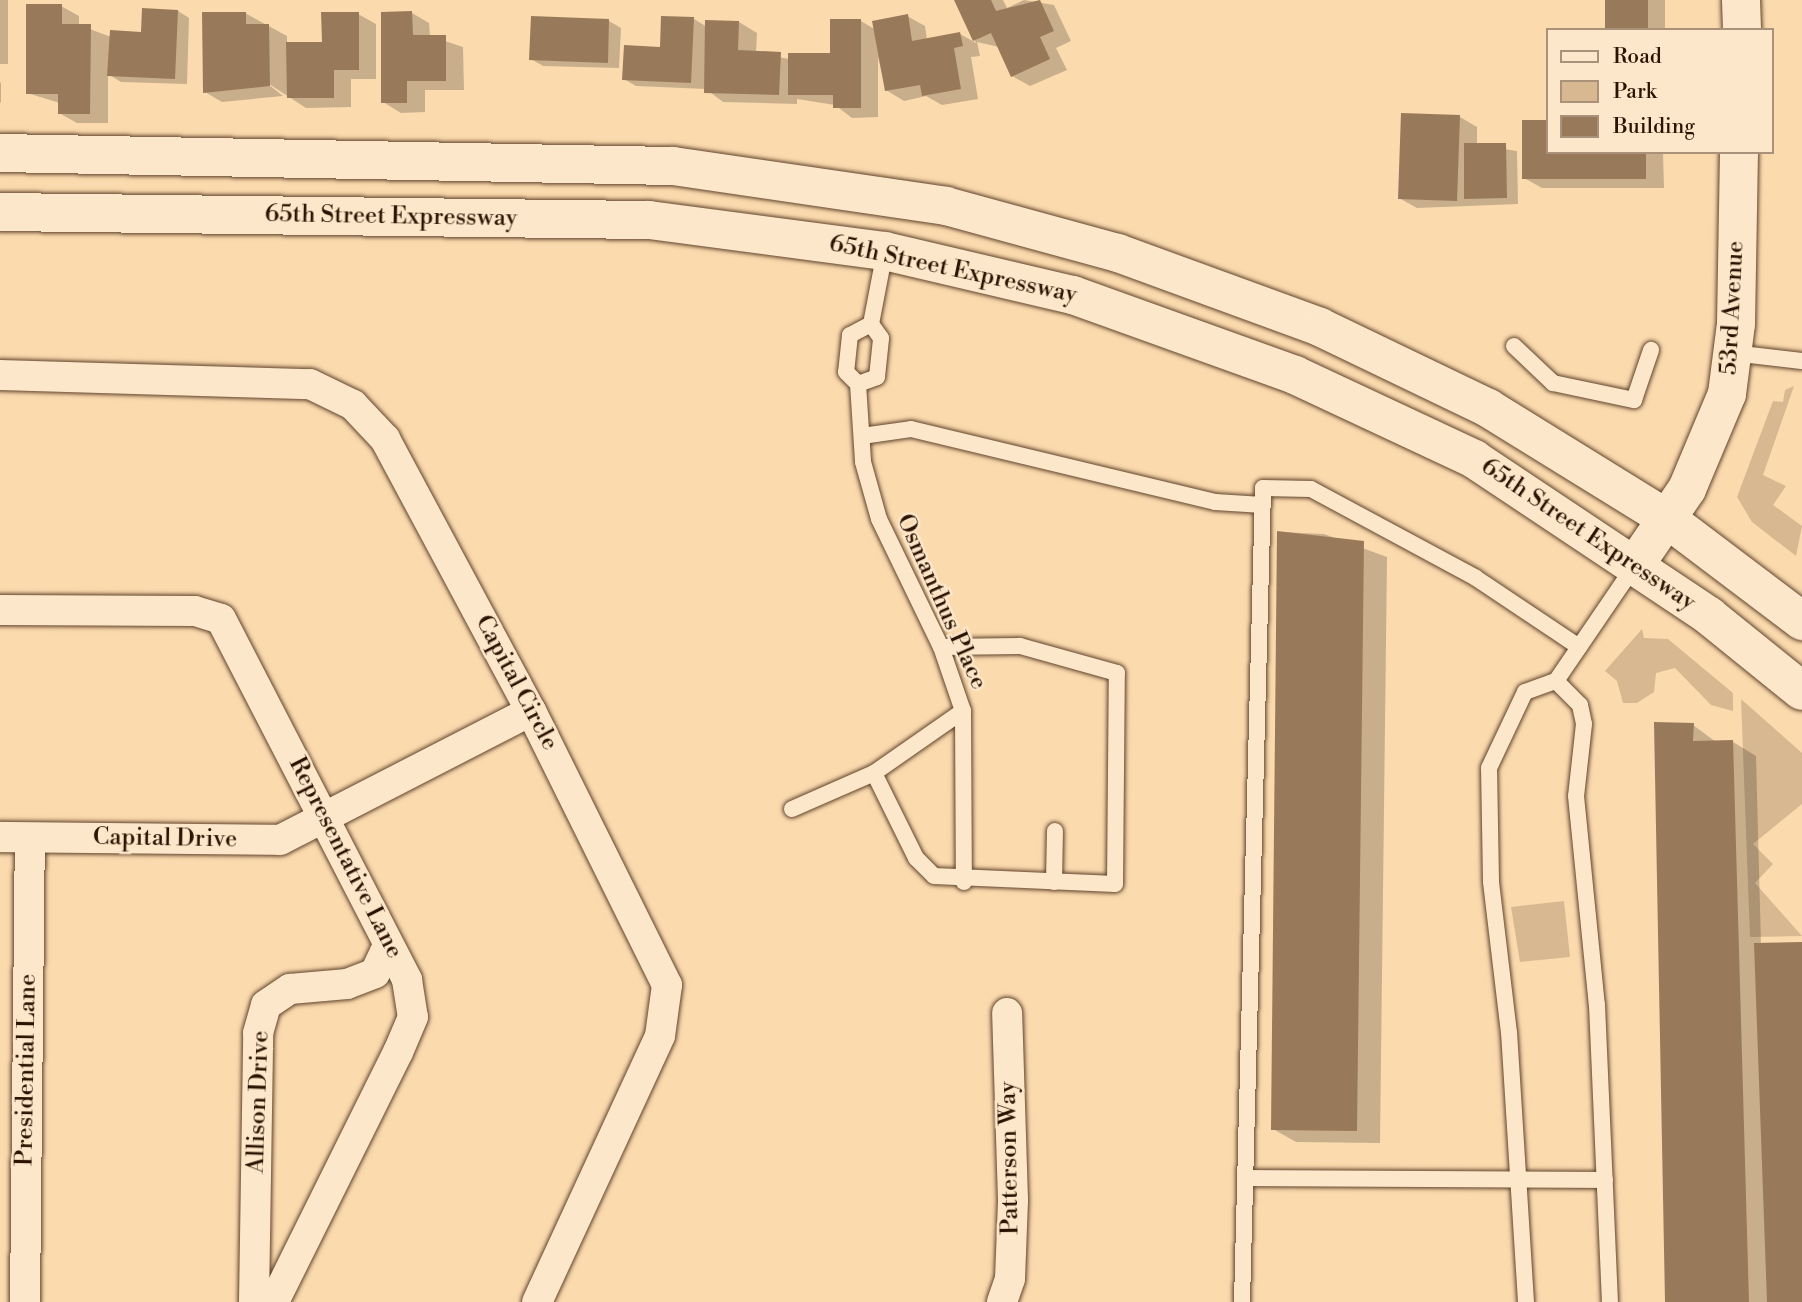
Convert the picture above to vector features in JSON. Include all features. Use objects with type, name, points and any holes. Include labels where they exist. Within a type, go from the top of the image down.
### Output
[{"type":"main road","points":[[1741,0],[1742,28]]},
{"type":"main road","name":"65th Street Expressway","points":[[0,153],[673,166],[946,206],[1118,253],[1320,327],[1488,408],[1666,518],[1799,613]]},
{"type":"main road","name":"53rd Avenue","points":[[1635,565],[1708,447],[1733,353],[1739,154]]},
{"type":"main road","name":"65th Street Expressway","points":[[0,212],[649,220],[885,251],[1073,295],[1295,375],[1474,459],[1635,565],[1802,691]]},
{"type":"street","name":"Capital Circle","points":[[0,375],[274,380],[310,384],[353,405],[385,439],[531,710],[667,985],[660,1036],[537,1302]]},
{"type":"street","name":"Representative Lane","points":[[0,610],[195,611],[221,619],[322,813],[387,947],[407,979],[413,1017],[274,1302]]},
{"type":"street","name":"Capital Drive","points":[[0,837],[280,840],[322,813],[531,710]]},
{"type":"street","name":"Presidential Lane","points":[[24,1302],[30,838]]},
{"type":"street","name":"Allison Drive","points":[[254,1302],[258,1033],[266,1005],[290,989],[347,984],[375,973],[387,947]]},
{"type":"street","name":"Patterson Way","points":[[1002,1302],[1010,1279],[1013,1200],[1007,1013]]},
{"type":"lane","points":[[858,384],[877,377],[881,338],[872,324],[885,251]]},
{"type":"lane","name":"Osmanthus Place","points":[[872,324],[850,335],[846,372],[858,384],[862,436],[879,519],[941,648],[963,711],[964,882]]},
{"type":"lane","points":[[1514,346],[1553,383],[1634,400],[1651,350]]},
{"type":"lane","points":[[1733,353],[1802,361]]},
{"type":"lane","points":[[862,436],[911,429],[1215,502],[1263,505]]},
{"type":"lane","points":[[1242,1302],[1263,488],[1311,489],[1476,578],[1579,648]]},
{"type":"lane","points":[[1526,1302],[1491,881],[1489,768],[1525,692],[1556,681],[1635,565]]},
{"type":"lane","points":[[874,772],[916,858],[934,876],[964,882],[1115,884],[1117,673],[1020,646],[941,648]]},
{"type":"lane","points":[[1556,681],[1580,705],[1584,724],[1576,796],[1605,1180],[1611,1302]]},
{"type":"lane","points":[[792,809],[874,772],[963,711]]},
{"type":"lane","points":[[1054,883],[1055,831]]},
{"type":"lane","points":[[1245,1178],[1605,1180]]},
{"type":"green space","points":[[1794,386],[1763,475],[1786,486],[1773,505],[1802,526],[1796,556],[1752,522],[1737,497],[1773,401],[1783,402],[1785,390]]},
{"type":"green space","points":[[1642,629],[1644,638],[1668,639],[1733,693],[1733,711],[1711,705],[1675,668],[1656,673],[1654,692],[1637,703],[1623,703],[1617,681],[1605,671]]},
{"type":"green space","points":[[1741,699],[1802,753],[1802,804],[1753,844],[1773,864],[1755,883],[1802,936],[1750,937]]},
{"type":"green space","points":[[1564,901],[1570,957],[1520,962],[1511,907]]},
{"type":"building","points":[[954,0],[991,0],[996,11],[1040,0],[1054,31],[1040,37],[1050,59],[1011,77],[991,33],[973,41]]},
{"type":"building","points":[[1605,0],[1648,0],[1648,28],[1605,28]]},
{"type":"building","points":[[26,4],[62,4],[62,24],[91,24],[90,114],[58,114],[58,94],[26,94]]},
{"type":"building","points":[[142,8],[178,10],[175,79],[107,76],[110,30],[141,32]]},
{"type":"building","points":[[412,11],[413,35],[446,35],[446,81],[407,81],[407,103],[381,103],[381,12]]},
{"type":"building","points":[[202,12],[246,12],[246,24],[269,24],[270,86],[203,93]]},
{"type":"building","points":[[321,12],[359,12],[359,70],[334,70],[334,98],[287,98],[286,42],[322,42]]},
{"type":"building","points":[[908,14],[912,41],[960,32],[963,46],[954,48],[961,89],[922,96],[920,85],[885,91],[872,21]]},
{"type":"building","points":[[531,16],[609,19],[608,63],[529,60]]},
{"type":"building","points":[[661,16],[694,17],[691,83],[622,80],[624,45],[660,47]]},
{"type":"building","points":[[830,19],[861,19],[861,108],[833,108],[833,95],[788,95],[788,53],[830,53]]},
{"type":"building","points":[[705,20],[739,21],[738,50],[781,52],[779,95],[704,93]]},
{"type":"building","points":[[1401,113],[1460,115],[1457,201],[1398,199]]},
{"type":"building","points":[[1522,120],[1546,120],[1546,154],[1646,154],[1646,179],[1522,179]]},
{"type":"building","points":[[1464,143],[1506,143],[1507,198],[1464,199]]},
{"type":"building","points":[[1277,531],[1364,541],[1357,1131],[1271,1130]]},
{"type":"building","points":[[1654,722],[1694,723],[1693,741],[1733,740],[1749,1302],[1665,1302]]},
{"type":"building","points":[[1802,942],[1802,1302],[1767,1302],[1754,943]]}]
